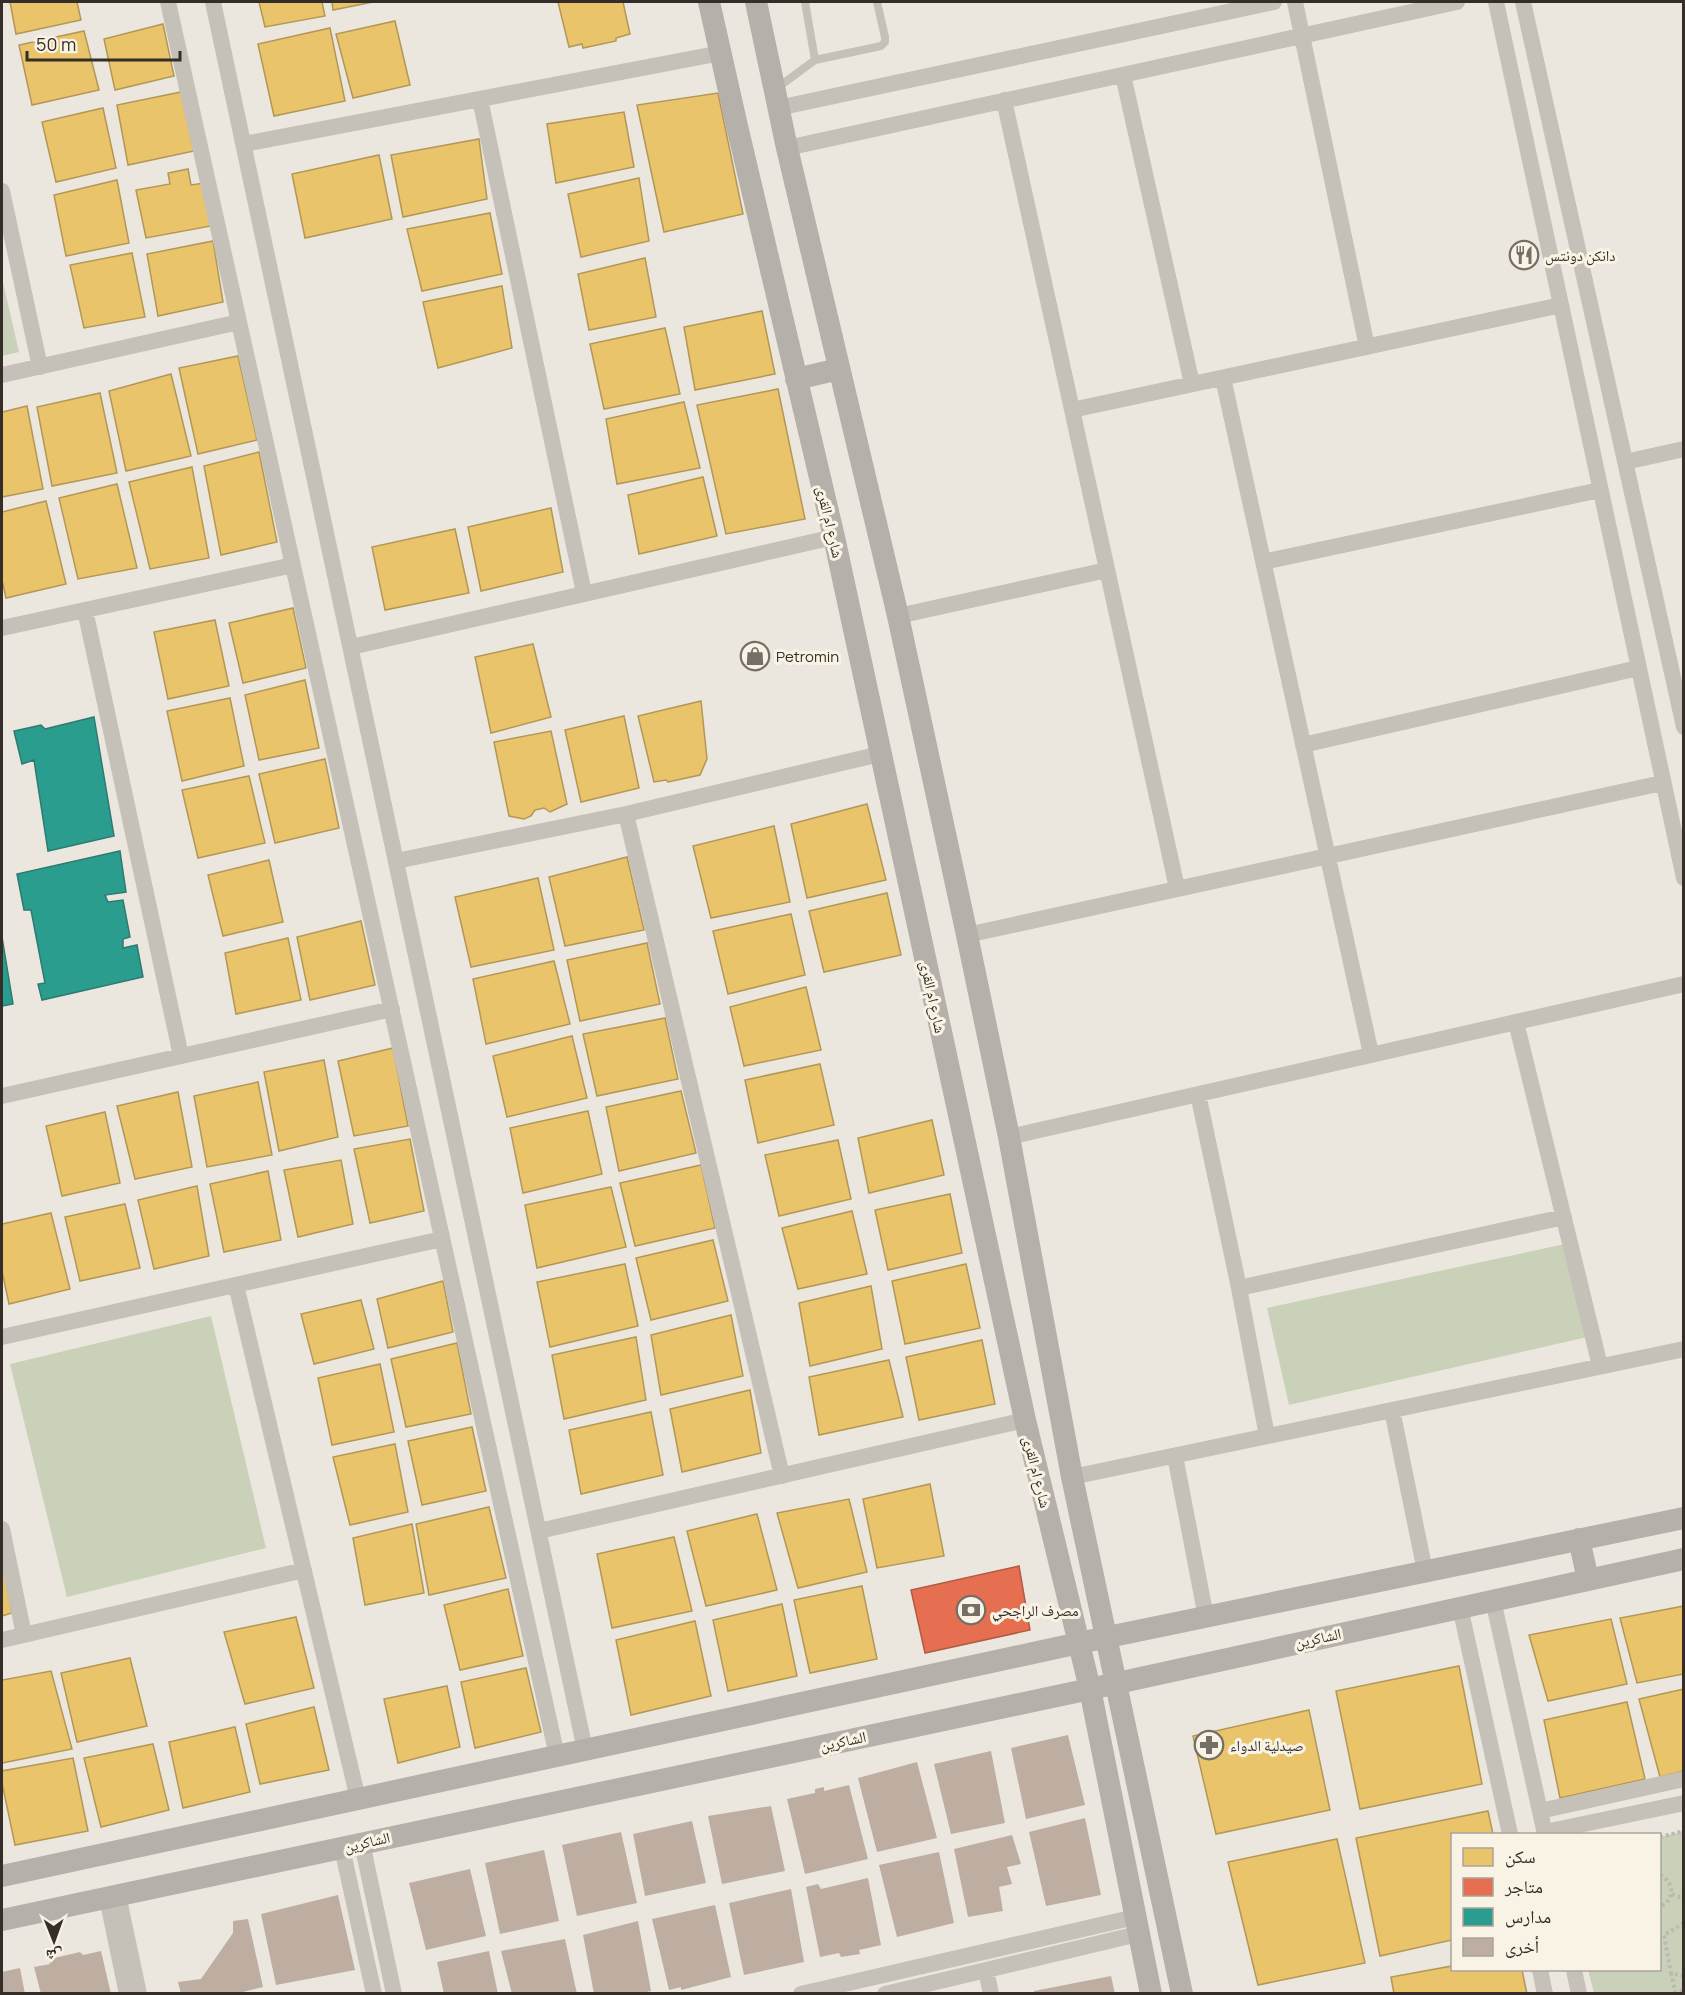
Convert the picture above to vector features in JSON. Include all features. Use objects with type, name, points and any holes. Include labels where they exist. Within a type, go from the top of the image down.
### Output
[{"type":"main road","name":"شارع ام القرى","points":[[710,2],[834,537],[1025,1420],[1079,1643],[1151,1994]]},
{"type":"main road","points":[[756,2],[787,148],[898,616],[967,935],[1009,1137],[1072,1477],[1182,1994]]},
{"type":"main road","points":[[796,379],[839,369]]},
{"type":"main road","points":[[2,1876],[1079,1643],[1683,1518]]},
{"type":"main road","points":[[1579,1539],[1588,1580]]},
{"type":"main road","name":"الشاكرين","points":[[2,1920],[1089,1689],[1683,1559]]},
{"type":"street","points":[[168,2],[557,1756]]},
{"type":"street","points":[[213,2],[585,1750]]},
{"type":"street","points":[[776,99],[1274,2]]},
{"type":"street","points":[[1295,2],[1367,347]]},
{"type":"street","points":[[787,148],[1457,2]]},
{"type":"street","points":[[1497,2],[1683,878]]},
{"type":"street","points":[[1523,2],[1683,727]]},
{"type":"street","points":[[244,144],[721,53]]},
{"type":"street","points":[[1123,75],[1192,384]]},
{"type":"street","points":[[480,99],[584,593]]},
{"type":"street","points":[[1004,100],[1177,888]]},
{"type":"street","points":[[2,191],[40,367]]},
{"type":"street","points":[[1072,410],[1561,305]]},
{"type":"street","points":[[2,375],[239,322]]},
{"type":"street","points":[[1223,378],[1371,1054]]},
{"type":"street","points":[[1625,462],[1683,450]]},
{"type":"street","points":[[1263,562],[1600,490]]},
{"type":"street","points":[[351,647],[834,537]]},
{"type":"street","points":[[2,628],[293,565]]},
{"type":"street","points":[[898,616],[1107,570]]},
{"type":"street","points":[[85,610],[181,1056]]},
{"type":"street","points":[[1303,745],[1638,668]]},
{"type":"street","points":[[396,861],[626,814],[880,754]]},
{"type":"street","points":[[967,935],[1662,783]]},
{"type":"street","points":[[626,814],[782,1476]]},
{"type":"street","points":[[1009,1137],[1683,984]]},
{"type":"street","points":[[2,1096],[392,1009]]},
{"type":"street","points":[[1516,1022],[1600,1366]]},
{"type":"street","points":[[1198,1094],[1239,1288],[1267,1436]]},
{"type":"street","points":[[1239,1288],[1564,1217]]},
{"type":"street","points":[[2,1337],[442,1239]]},
{"type":"street","points":[[236,1285],[358,1799]]},
{"type":"street","points":[[1072,1477],[1683,1349]]},
{"type":"street","points":[[1392,1410],[1425,1571]]},
{"type":"street","points":[[539,1531],[1025,1420]]},
{"type":"street","points":[[1175,1456],[1206,1617]]},
{"type":"street","points":[[2,1529],[24,1635]]},
{"type":"street","points":[[2,1640],[304,1570]]},
{"type":"street","points":[[1493,1600],[1545,1833],[1683,1803]]},
{"type":"street","points":[[1460,1607],[1510,1833]]},
{"type":"street","points":[[1540,1811],[1683,1779]]},
{"type":"street","points":[[352,1846],[374,1994]]},
{"type":"street","points":[[352,1846],[394,1994]]},
{"type":"street","points":[[113,1897],[127,1994]]},
{"type":"street","points":[[113,1897],[139,1994]]},
{"type":"street","points":[[885,1994],[986,1970],[1137,1925]]},
{"type":"street","points":[[801,1994],[1137,1925]]},
{"type":"street","points":[[986,1970],[991,1994]]},
{"type":"street","points":[[1540,1971],[1545,1994]]},
{"type":"street","points":[[1574,1971],[1579,1994]]},
{"type":"lane","points":[[805,2],[815,60]]},
{"type":"lane","points":[[776,99],[815,60],[881,46],[885,38],[877,2]]},
{"type":"path","points":[[1661,1836],[1683,1831]]},
{"type":"path","points":[[1661,1875],[1671,1884],[1672,1894],[1661,1906]]},
{"type":"path","points":[[1672,1894],[1683,1899]]},
{"type":"path","points":[[1675,1991],[1664,1935],[1683,1923]]},
{"type":"path","points":[[1671,1973],[1683,1976]]},
{"type":"path","points":[[1668,1994],[1683,1989]]},
{"type":"green space","points":[[2,278],[19,352],[2,356]]},
{"type":"green space","points":[[1565,1244],[1587,1337],[1289,1405],[1267,1308]]},
{"type":"green space","points":[[211,1316],[266,1548],[67,1597],[10,1364]]},
{"type":"green space","points":[[1683,1831],[1683,1993],[1594,1993],[1588,1971],[1661,1971],[1661,1837]]},
{"type":"building: سكن","points":[[10,2],[77,2],[81,20],[16,34]]},
{"type":"building: سكن","points":[[259,2],[322,2],[325,16],[265,27]]},
{"type":"building: سكن","points":[[332,2],[373,2],[333,10]]},
{"type":"building: سكن","points":[[558,2],[623,2],[630,34],[616,38],[616,41],[583,48],[582,44],[569,47]]},
{"type":"building: سكن","points":[[395,21],[410,85],[353,98],[336,34]]},
{"type":"building: سكن","points":[[163,24],[174,76],[115,90],[104,39]]},
{"type":"building: سكن","points":[[330,28],[345,101],[274,116],[258,44]]},
{"type":"building: سكن","points":[[84,31],[99,90],[32,105],[19,45]]},
{"type":"building: سكن","points":[[181,92],[194,151],[128,165],[117,105]]},
{"type":"building: سكن","points":[[718,93],[743,214],[664,232],[637,105]]},
{"type":"building: سكن","points":[[103,108],[116,168],[56,182],[42,122]]},
{"type":"building: سكن","points":[[624,112],[634,167],[556,183],[547,124]]},
{"type":"building: سكن","points":[[479,139],[487,199],[403,217],[391,155]]},
{"type":"building: سكن","points":[[379,155],[392,219],[305,238],[292,174]]},
{"type":"building: سكن","points":[[188,169],[191,185],[204,183],[211,226],[146,238],[136,190],[170,184],[168,173]]},
{"type":"building: سكن","points":[[639,178],[649,241],[581,257],[568,194]]},
{"type":"building: سكن","points":[[117,180],[129,243],[66,256],[54,195]]},
{"type":"building: سكن","points":[[490,213],[502,274],[422,291],[407,229]]},
{"type":"building: سكن","points":[[213,241],[223,302],[158,316],[147,254]]},
{"type":"building: سكن","points":[[132,253],[145,317],[84,328],[70,265]]},
{"type":"building: سكن","points":[[645,258],[656,317],[589,330],[578,274]]},
{"type":"building: سكن","points":[[502,286],[512,348],[438,368],[423,302]]},
{"type":"building: سكن","points":[[762,311],[775,374],[695,390],[684,327]]},
{"type":"building: سكن","points":[[665,328],[680,394],[604,409],[590,344]]},
{"type":"building: سكن","points":[[238,356],[257,440],[198,454],[179,368]]},
{"type":"building: سكن","points":[[171,374],[191,456],[126,471],[109,391]]},
{"type":"building: سكن","points":[[778,389],[805,519],[726,534],[697,405]]},
{"type":"building: سكن","points":[[100,393],[117,473],[52,486],[37,407]]},
{"type":"building: سكن","points":[[684,402],[700,468],[617,484],[606,419]]},
{"type":"building: سكن","points":[[27,406],[43,489],[2,497],[2,412]]},
{"type":"building: سكن","points":[[259,452],[277,542],[221,555],[204,466]]},
{"type":"building: سكن","points":[[192,467],[209,558],[150,569],[129,482]]},
{"type":"building: سكن","points":[[703,477],[717,536],[639,554],[628,495]]},
{"type":"building: سكن","points":[[117,484],[137,568],[78,579],[59,498]]},
{"type":"building: سكن","points":[[46,501],[66,584],[6,598],[2,580],[2,512]]},
{"type":"building: سكن","points":[[551,508],[563,572],[481,591],[468,527]]},
{"type":"building: سكن","points":[[455,529],[469,593],[385,610],[372,547]]},
{"type":"building: سكن","points":[[293,608],[306,668],[243,683],[229,623]]},
{"type":"building: سكن","points":[[215,620],[229,686],[168,699],[154,632]]},
{"type":"building: سكن","points":[[533,644],[551,717],[491,733],[475,657]]},
{"type":"building: سكن","points":[[305,680],[319,748],[259,760],[245,695]]},
{"type":"building: سكن","points":[[230,698],[244,766],[182,781],[167,711]]},
{"type":"building: سكن","points":[[701,701],[707,759],[700,775],[668,782],[666,780],[654,782],[638,716]]},
{"type":"building: سكن","points":[[624,716],[639,788],[581,802],[565,730]]},
{"type":"building: سكن","points":[[551,731],[567,804],[550,812],[544,808],[535,810],[531,816],[524,819],[509,816],[494,742]]},
{"type":"building: سكن","points":[[325,759],[339,828],[275,843],[259,774]]},
{"type":"building: سكن","points":[[249,776],[265,843],[198,858],[182,790]]},
{"type":"building: سكن","points":[[867,804],[886,880],[807,898],[791,824]]},
{"type":"building: سكن","points":[[774,826],[790,902],[711,918],[693,846]]},
{"type":"building: سكن","points":[[627,857],[644,930],[565,946],[549,877]]},
{"type":"building: سكن","points":[[269,860],[283,922],[223,936],[208,875]]},
{"type":"building: سكن","points":[[538,878],[554,950],[471,967],[455,897]]},
{"type":"building: سكن","points":[[887,893],[901,955],[824,972],[809,911]]},
{"type":"building: سكن","points":[[791,914],[805,975],[728,994],[713,931]]},
{"type":"building: سكن","points":[[361,921],[375,985],[310,1000],[297,937]]},
{"type":"building: سكن","points":[[288,938],[301,1000],[236,1014],[225,953]]},
{"type":"building: سكن","points":[[647,943],[660,1004],[580,1021],[567,960]]},
{"type":"building: سكن","points":[[554,961],[570,1024],[486,1044],[473,979]]},
{"type":"building: سكن","points":[[806,987],[821,1050],[744,1066],[730,1007]]},
{"type":"building: سكن","points":[[665,1018],[678,1079],[597,1096],[583,1034]]},
{"type":"building: سكن","points":[[572,1036],[587,1098],[507,1117],[493,1056]]},
{"type":"building: سكن","points":[[393,1048],[408,1126],[354,1136],[338,1061]]},
{"type":"building: سكن","points":[[324,1060],[338,1137],[279,1151],[264,1072]]},
{"type":"building: سكن","points":[[820,1064],[834,1125],[758,1143],[745,1080]]},
{"type":"building: سكن","points":[[258,1082],[272,1155],[207,1167],[194,1096]]},
{"type":"building: سكن","points":[[681,1091],[696,1153],[619,1171],[606,1107]]},
{"type":"building: سكن","points":[[178,1092],[192,1167],[135,1179],[117,1106]]},
{"type":"building: سكن","points":[[588,1111],[602,1174],[523,1193],[510,1128]]},
{"type":"building: سكن","points":[[105,1112],[120,1183],[62,1196],[46,1126]]},
{"type":"building: سكن","points":[[932,1120],[944,1175],[869,1193],[858,1138]]},
{"type":"building: سكن","points":[[410,1139],[424,1211],[370,1223],[354,1149]]},
{"type":"building: سكن","points":[[838,1140],[851,1199],[779,1216],[765,1155]]},
{"type":"building: سكن","points":[[341,1160],[353,1224],[298,1237],[284,1170]]},
{"type":"building: سكن","points":[[701,1165],[715,1228],[635,1246],[620,1183]]},
{"type":"building: سكن","points":[[268,1171],[281,1240],[224,1252],[210,1184]]},
{"type":"building: سكن","points":[[197,1186],[209,1256],[154,1269],[138,1200]]},
{"type":"building: سكن","points":[[611,1187],[626,1247],[537,1268],[525,1205]]},
{"type":"building: سكن","points":[[950,1194],[962,1253],[888,1270],[875,1210]]},
{"type":"building: سكن","points":[[125,1204],[140,1268],[80,1281],[65,1217]]},
{"type":"building: سكن","points":[[852,1211],[867,1274],[798,1289],[782,1228]]},
{"type":"building: سكن","points":[[51,1213],[70,1289],[9,1304],[2,1271],[2,1224]]},
{"type":"building: سكن","points":[[713,1240],[728,1301],[651,1320],[636,1258]]},
{"type":"building: سكن","points":[[625,1264],[638,1326],[550,1347],[537,1282]]},
{"type":"building: سكن","points":[[966,1264],[980,1328],[905,1344],[892,1281]]},
{"type":"building: سكن","points":[[443,1281],[453,1332],[388,1348],[377,1299]]},
{"type":"building: سكن","points":[[871,1286],[882,1349],[810,1366],[799,1303]]},
{"type":"building: سكن","points":[[361,1300],[374,1349],[314,1364],[301,1314]]},
{"type":"building: سكن","points":[[731,1315],[743,1376],[661,1395],[651,1335]]},
{"type":"building: سكن","points":[[636,1337],[646,1400],[564,1419],[552,1355]]},
{"type":"building: سكن","points":[[982,1340],[995,1404],[919,1420],[906,1357]]},
{"type":"building: سكن","points":[[457,1343],[471,1414],[406,1427],[391,1359]]},
{"type":"building: سكن","points":[[889,1360],[903,1417],[819,1435],[809,1377]]},
{"type":"building: سكن","points":[[380,1364],[394,1432],[332,1445],[318,1378]]},
{"type":"building: سكن","points":[[750,1390],[761,1453],[682,1472],[670,1409]]},
{"type":"building: سكن","points":[[651,1412],[663,1475],[581,1494],[569,1430]]},
{"type":"building: سكن","points":[[472,1427],[486,1491],[422,1505],[408,1441]]},
{"type":"building: سكن","points":[[395,1444],[408,1512],[350,1525],[333,1457]]},
{"type":"building: سكن","points":[[930,1484],[944,1556],[877,1568],[863,1499]]},
{"type":"building: سكن","points":[[849,1499],[867,1572],[798,1588],[777,1513]]},
{"type":"building: سكن","points":[[489,1507],[506,1578],[429,1595],[416,1524]]},
{"type":"building: سكن","points":[[757,1514],[777,1590],[706,1606],[687,1531]]},
{"type":"building: سكن","points":[[412,1524],[424,1593],[365,1605],[353,1538]]},
{"type":"building: سكن","points":[[674,1537],[692,1611],[612,1628],[597,1554]]},
{"type":"building: سكن","points":[[2,1559],[12,1613],[2,1616]]},
{"type":"building: سكن","points":[[862,1586],[877,1659],[810,1673],[794,1600]]},
{"type":"building: سكن","points":[[508,1589],[523,1656],[460,1670],[444,1605]]},
{"type":"building: سكن","points":[[782,1604],[797,1676],[728,1691],[713,1620]]},
{"type":"building: سكن","points":[[1684,1606],[1684,1674],[1637,1683],[1620,1618]]},
{"type":"building: سكن","points":[[296,1617],[314,1688],[245,1704],[224,1632]]},
{"type":"building: سكن","points":[[1611,1619],[1627,1684],[1548,1701],[1529,1635]]},
{"type":"building: سكن","points":[[695,1621],[711,1696],[631,1715],[616,1640]]},
{"type":"building: سكن","points":[[130,1658],[147,1726],[77,1742],[61,1673]]},
{"type":"building: سكن","points":[[1459,1666],[1482,1784],[1360,1809],[1336,1691]]},
{"type":"building: سكن","points":[[526,1668],[541,1732],[475,1748],[461,1682]]},
{"type":"building: سكن","points":[[51,1671],[72,1749],[2,1763],[2,1680]]},
{"type":"building: سكن","points":[[447,1686],[460,1747],[398,1763],[384,1699]]},
{"type":"building: سكن","points":[[1684,1689],[1684,1771],[1660,1777],[1639,1699]]},
{"type":"building: سكن","points":[[1627,1702],[1645,1779],[1560,1798],[1544,1720]]},
{"type":"building: سكن","points":[[314,1707],[329,1770],[260,1784],[246,1724]]},
{"type":"building: سكن","points":[[1309,1710],[1330,1810],[1216,1834],[1193,1736]]},
{"type":"building: سكن","points":[[235,1727],[250,1792],[183,1808],[169,1742]]},
{"type":"building: سكن","points":[[153,1744],[169,1810],[101,1827],[84,1758]]},
{"type":"building: سكن","points":[[73,1758],[88,1831],[15,1845],[2,1783],[2,1771]]},
{"type":"building: سكن","points":[[1488,1811],[1493,1833],[1451,1833],[1451,1940],[1380,1956],[1356,1838]]},
{"type":"building: سكن","points":[[1337,1839],[1365,1963],[1258,1985],[1228,1862]]},
{"type":"building: سكن","points":[[1451,1966],[1451,1971],[1522,1971],[1527,1994],[1394,1994],[1391,1977]]},
{"type":"building: متاجر","name":"مصرف الراجحي","points":[[1019,1566],[1030,1630],[925,1653],[911,1590]]},
{"type":"building: مدارس","points":[[94,717],[114,836],[48,851],[34,760],[22,764],[14,731],[41,725],[45,729]]},
{"type":"building: مدارس","points":[[120,851],[126,892],[105,895],[108,902],[123,900],[130,937],[123,939],[123,948],[137,945],[143,977],[42,1000],[38,984],[45,983],[31,910],[24,910],[17,874]]},
{"type":"building: مدارس","points":[[2,937],[13,1004],[2,1006]]},
{"type":"building: أخرى","points":[[1068,1735],[1085,1805],[1026,1819],[1011,1748]]},
{"type":"building: أخرى","points":[[991,1751],[1005,1823],[951,1834],[934,1764]]},
{"type":"building: أخرى","points":[[917,1762],[937,1838],[877,1852],[858,1778]]},
{"type":"building: أخرى","points":[[849,1785],[868,1859],[805,1874],[787,1799],[815,1793],[815,1789],[824,1787],[824,1791]]},
{"type":"building: أخرى","points":[[771,1806],[785,1871],[722,1884],[708,1816]]},
{"type":"building: أخرى","points":[[1085,1818],[1101,1895],[1046,1906],[1029,1832]]},
{"type":"building: أخرى","points":[[692,1821],[706,1883],[645,1896],[633,1834]]},
{"type":"building: أخرى","points":[[621,1832],[637,1903],[577,1916],[562,1845]]},
{"type":"building: أخرى","points":[[1012,1835],[1021,1864],[1007,1867],[1012,1884],[999,1887],[1003,1911],[968,1917],[954,1849]]},
{"type":"building: أخرى","points":[[544,1850],[559,1921],[500,1934],[485,1863]]},
{"type":"building: أخرى","points":[[939,1852],[954,1923],[897,1937],[879,1865]]},
{"type":"building: أخرى","points":[[470,1869],[486,1936],[426,1950],[409,1883]]},
{"type":"building: أخرى","points":[[868,1878],[881,1945],[859,1950],[860,1954],[841,1957],[839,1953],[820,1957],[806,1887],[818,1884],[821,1889]]},
{"type":"building: أخرى","points":[[791,1889],[804,1962],[744,1975],[729,1903]]},
{"type":"building: أخرى","points":[[338,1895],[355,1970],[276,1985],[261,1914]]},
{"type":"building: أخرى","points":[[715,1905],[731,1977],[681,1990],[681,1987],[669,1990],[652,1919]]},
{"type":"building: أخرى","points":[[248,1919],[263,1987],[235,1994],[181,1994],[178,1982],[201,1979],[233,1933],[233,1921]]},
{"type":"building: أخرى","points":[[638,1921],[651,1991],[638,1994],[594,1994],[583,1935]]},
{"type":"building: أخرى","points":[[565,1939],[577,1994],[512,1994],[501,1951]]},
{"type":"building: أخرى","points":[[101,1951],[111,1994],[41,1994],[34,1967],[50,1964],[50,1959],[80,1952],[83,1955]]},
{"type":"building: أخرى","points":[[489,1951],[498,1994],[444,1994],[437,1962]]},
{"type":"building: أخرى","points":[[20,1968],[25,1994],[2,1994],[2,1972]]},
{"type":"building: أخرى","points":[[1111,1976],[1115,1994],[1034,1994],[1034,1991]]},
{"type":"place","name":"دانكن دونتس","points":[[1524,255]]},
{"type":"place","name":"Petromin","points":[[755,656]]},
{"type":"place","name":"مصرف الراجحي","points":[[971,1610]]},
{"type":"place","name":"صيدلية الدواء","points":[[1209,1745]]}]
